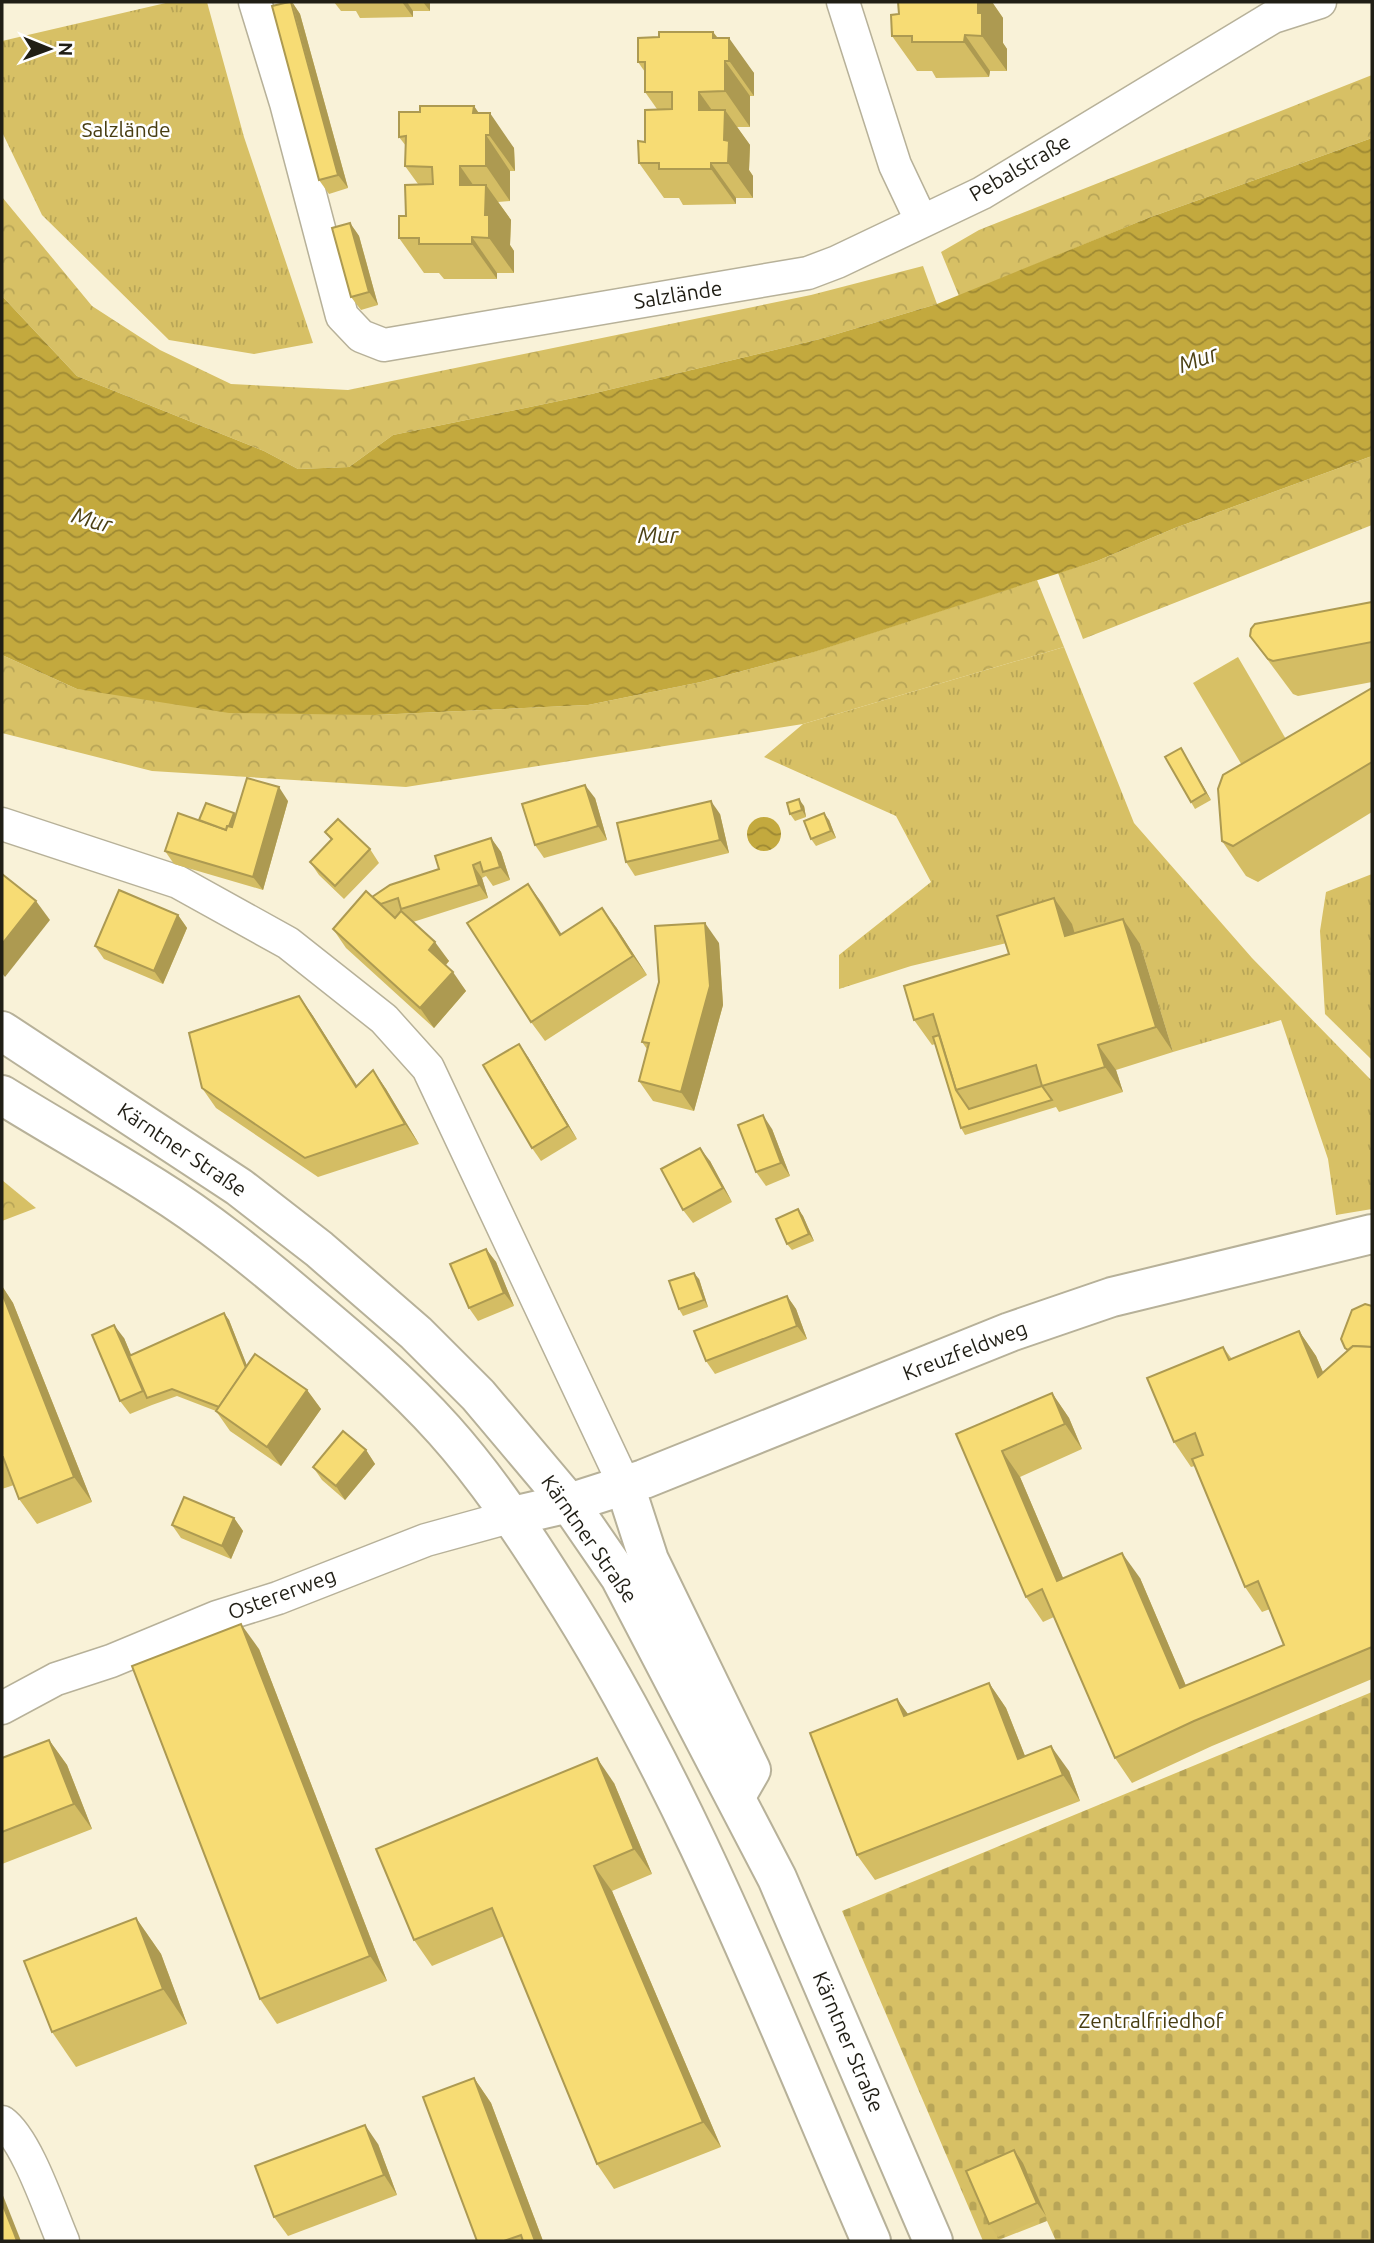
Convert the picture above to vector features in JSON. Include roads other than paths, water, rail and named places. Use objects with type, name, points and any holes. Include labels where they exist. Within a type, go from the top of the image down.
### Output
[{"type":"main road","name":"Kärntner Straße","points":[[2,1031],[239,1187],[319,1249],[416,1333],[469,1386],[569,1503],[620,1577],[777,1878],[933,2241]]},
{"type":"main road","points":[[2,1095],[155,1187],[257,1261],[378,1364],[434,1420],[513,1516],[622,1692],[669,1785],[732,1920],[871,2241]]},
{"type":"main road","name":"Kreuzfeldweg","points":[[569,1503],[680,1466],[1010,1332],[1112,1297],[1372,1234]]},
{"type":"main road","points":[[625,1486],[649,1560],[751,1770],[736,1796]]},
{"type":"main road","name":"Ostererweg","points":[[513,1516],[569,1503]]},
{"type":"street","name":"Salzlände","points":[[256,2],[286,103],[342,316],[361,335],[384,345],[808,273],[837,262],[921,220]]},
{"type":"street","points":[[843,2],[895,165],[921,220]]},
{"type":"street","name":"Pebalstraße","points":[[921,220],[982,193],[1273,17],[1321,2]]},
{"type":"street","points":[[2,824],[178,882],[288,943],[384,1019],[428,1068],[625,1486]]},
{"type":"street","name":"Ostererweg","points":[[2,1707],[56,1679],[111,1661],[216,1617],[278,1598],[426,1540],[513,1516]]},
{"type":"street","points":[[2,2122],[10,2128],[20,2143],[63,2241]]},
{"type":"water","name":"Mur","points":[[1372,138],[1372,456],[1175,528],[1097,561],[814,652],[701,682],[588,705],[375,715],[229,713],[77,689],[2,655],[2,296],[77,376],[264,451],[298,469],[349,467],[393,435],[583,396],[820,339],[937,304],[1148,218]]},
{"type":"water","points":[[764,817],[776,822],[781,834],[776,846],[764,851],[752,846],[747,834],[752,822]]},
{"type":"park label","name":"Zentralfriedhof","points":[[1151,2021]]}]
